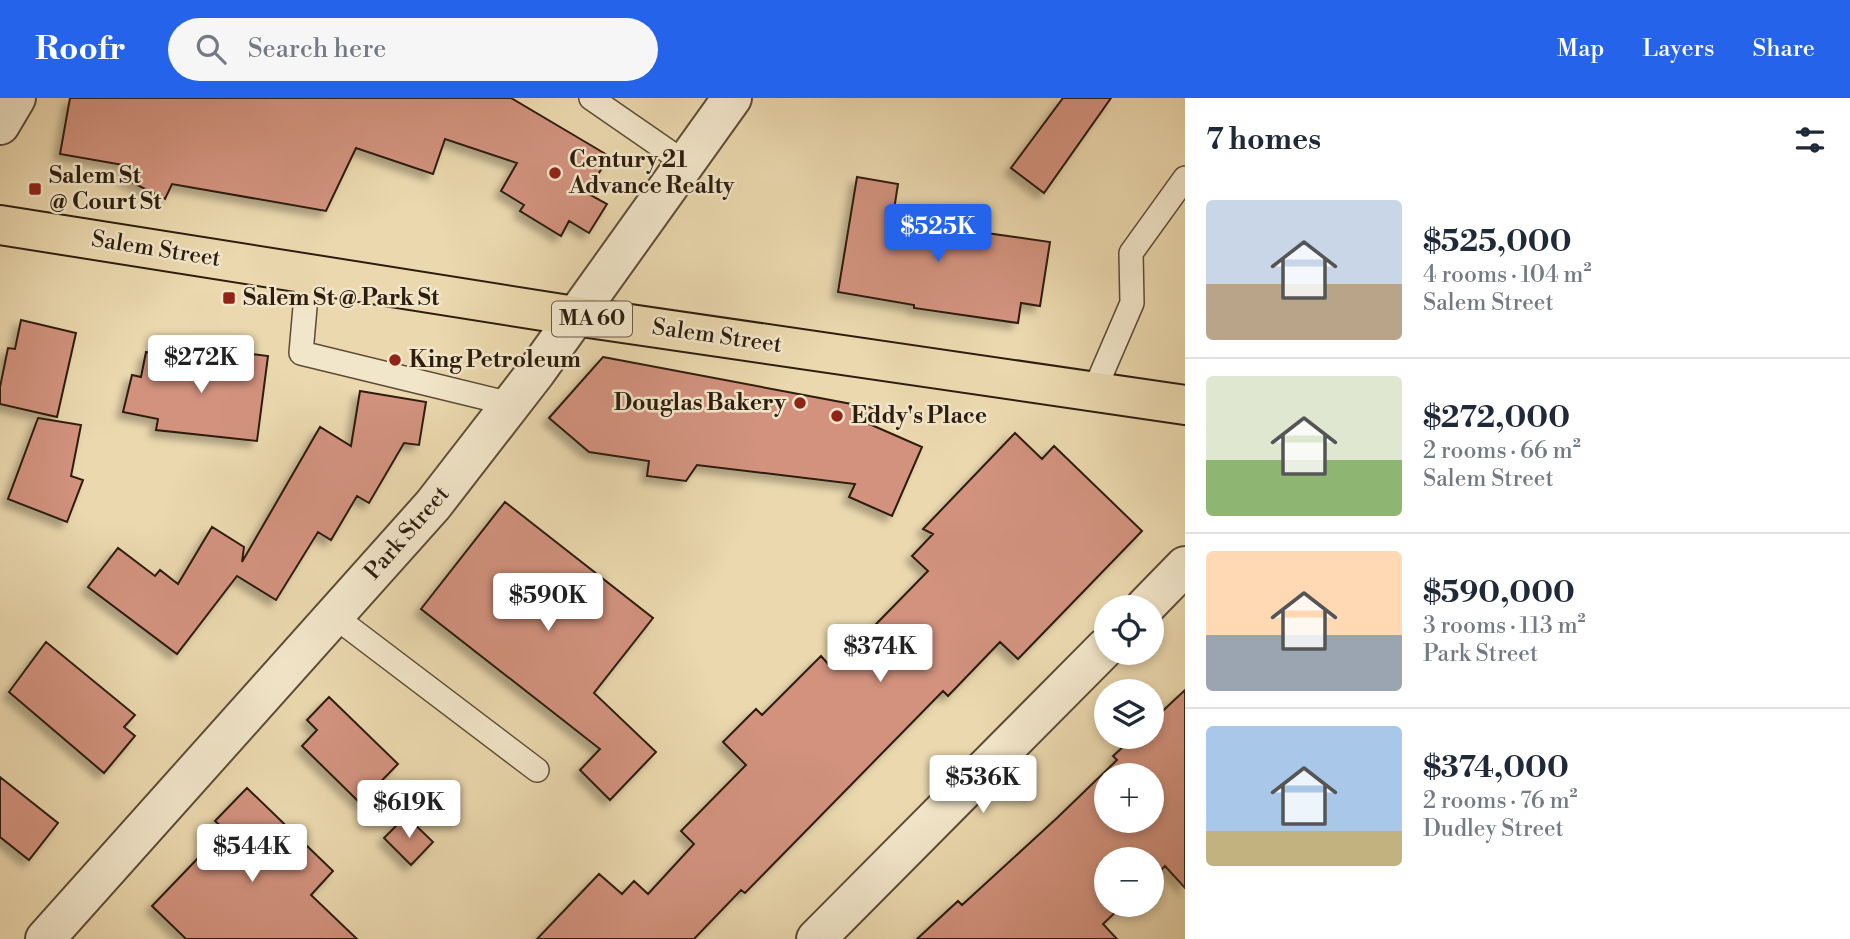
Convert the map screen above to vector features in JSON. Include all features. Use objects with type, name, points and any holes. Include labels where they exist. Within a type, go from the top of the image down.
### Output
[{"type":"main road","name":"Salem Street","points":[[0,225],[575,316],[1185,405]]},
{"type":"street","points":[[0,125],[16,98]]},
{"type":"street","name":"Park Street","points":[[45,939],[433,505],[511,404],[732,98]]},
{"type":"street","points":[[1157,595],[1185,566]]},
{"type":"street","points":[[816,939],[1094,659]]},
{"type":"lane","points":[[591,98],[685,163]]},
{"type":"lane","points":[[1094,391],[1132,303],[1130,253],[1185,178]]},
{"type":"lane","points":[[308,273],[301,353],[511,404]]},
{"type":"lane","points":[[334,616],[537,770]]},
{"type":"building","points":[[70,98],[511,98],[609,156],[587,193],[607,204],[589,233],[569,221],[561,236],[520,211],[524,205],[501,191],[517,163],[445,139],[433,174],[356,148],[326,211],[172,184],[165,199],[123,178],[129,166],[60,154]]},
{"type":"building","points":[[1063,98],[1111,98],[1044,193],[1011,168]]},
{"type":"building","points":[[857,177],[898,184],[890,235],[956,245],[958,229],[1050,242],[1040,306],[1021,303],[1018,323],[914,308],[914,305],[838,292]]},
{"type":"building","points":[[21,320],[76,333],[57,417],[0,404],[0,387],[8,348],[15,349]]},
{"type":"building","points":[[220,350],[268,356],[257,441],[156,430],[158,419],[123,412],[132,375],[141,377],[146,352],[218,368]]},
{"type":"building","points":[[603,357],[878,409],[867,423],[922,447],[892,516],[849,497],[855,484],[697,465],[686,481],[647,476],[649,461],[589,452],[549,418]]},
{"type":"building","points":[[360,391],[426,402],[419,445],[404,443],[369,503],[357,496],[331,540],[318,532],[276,600],[237,576],[177,654],[88,587],[118,548],[155,576],[160,570],[178,584],[212,527],[244,547],[242,562],[320,427],[351,446]]},
{"type":"building","points":[[38,418],[81,425],[71,476],[83,480],[67,522],[8,499]]},
{"type":"building","points":[[1015,433],[1042,459],[1054,446],[1142,531],[1018,659],[1000,642],[948,696],[943,691],[745,893],[741,890],[694,939],[537,939],[599,874],[622,894],[634,881],[648,894],[694,844],[681,831],[746,765],[723,742],[756,709],[762,715],[821,656],[830,666],[835,660],[838,663],[928,571],[912,556],[933,534],[923,529]]},
{"type":"building","points":[[505,502],[653,618],[594,693],[656,752],[610,800],[580,770],[600,749],[421,609]]},
{"type":"building","points":[[46,642],[135,715],[124,727],[135,736],[104,773],[9,692]]},
{"type":"building","points":[[1185,690],[1185,888],[1164,867],[1164,847],[1094,847],[1094,917],[1110,917],[1103,924],[1117,939],[917,939],[958,901],[962,905],[1094,782],[1094,833],[1164,833],[1164,763],[1114,763],[1117,760],[1113,756],[1121,749],[1164,749],[1164,710]]},
{"type":"building","points":[[329,697],[398,764],[360,803],[302,746],[317,730],[307,720]]},
{"type":"building","points":[[0,777],[58,823],[29,860],[0,837]]},
{"type":"building","points":[[247,788],[333,871],[311,895],[357,939],[186,939],[152,906],[225,830],[215,821]]},
{"type":"building","points":[[406,816],[433,842],[411,865],[384,838]]},
{"type":"place","name":"Century 21 Advance Realty","points":[[555,173]]},
{"type":"place","name":"Salem St @ Court St","points":[[35,189]]},
{"type":"place","name":"Salem St @ Park St","points":[[229,298]]},
{"type":"place","name":"King Petroleum","points":[[395,360]]},
{"type":"place","name":"Douglas Bakery","points":[[800,403]]},
{"type":"place","name":"Eddy's Place","points":[[837,416]]}]
